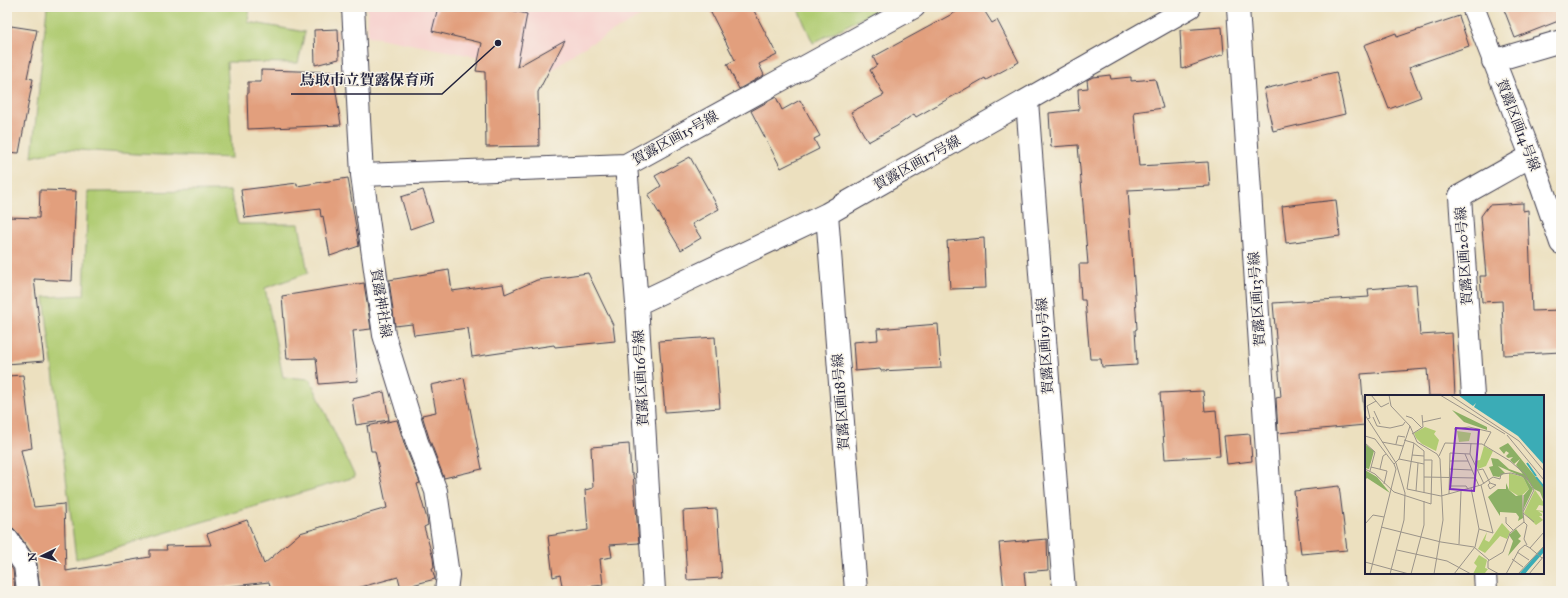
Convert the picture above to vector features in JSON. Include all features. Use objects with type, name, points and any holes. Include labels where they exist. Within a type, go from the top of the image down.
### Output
[{"type":"street","name":"賀露神社線","points":[[353,7],[362,175],[384,335],[417,442],[436,491],[448,575],[446,591]]},
{"type":"street","name":"賀露区画15号線","points":[[362,175],[626,165],[914,7]]},
{"type":"street","name":"賀露区画17号線","points":[[637,304],[827,214],[1190,7]]},
{"type":"street","name":"賀露区画13号線","points":[[1238,7],[1276,591]]},
{"type":"street","name":"賀露区画14号線","points":[[1473,7],[1531,156],[1561,243]]},
{"type":"street","points":[[1493,61],[1561,41]]},
{"type":"street","name":"賀露区画19号線","points":[[1027,100],[1064,591]]},
{"type":"street","name":"賀露区画20号線","points":[[1473,395],[1460,196],[1531,156]]},
{"type":"street","name":"賀露区画16号線","points":[[626,165],[637,304],[654,591]]},
{"type":"street","name":"賀露区画18号線","points":[[827,214],[856,591]]},
{"type":"street","points":[[7,539],[25,565],[28,591]]},
{"type":"street","points":[[1485,574],[1486,591]]},
{"type":"shaded area","points":[[367,7],[658,7],[577,51],[552,71],[368,36]]},
{"type":"green space","points":[[47,7],[250,7],[248,22],[305,32],[298,63],[227,62],[232,158],[64,149],[32,157]]},
{"type":"green space","points":[[797,7],[883,7],[813,43]]},
{"type":"green space","points":[[230,191],[238,224],[299,224],[308,273],[265,288],[283,377],[310,379],[355,477],[76,559],[44,297],[84,295],[88,192]]},
{"type":"building","points":[[438,7],[499,7],[527,14],[517,67],[565,40],[538,92],[539,146],[486,147],[485,72],[476,71],[482,43],[432,31]]},
{"type":"building","points":[[708,7],[752,7],[777,55],[759,64],[764,75],[739,89],[727,64],[735,60]]},
{"type":"building","points":[[965,7],[982,7],[992,23],[997,20],[1019,62],[986,80],[985,78],[916,117],[914,114],[897,126],[868,142],[851,112],[884,95],[870,70],[877,65],[873,57]]},
{"type":"building","points":[[1503,7],[1561,7],[1561,20],[1515,38]]},
{"type":"building","points":[[1459,16],[1469,46],[1409,67],[1421,97],[1389,109],[1364,45],[1396,33],[1397,37]]},
{"type":"building","points":[[11,26],[37,30],[27,78],[33,79],[19,153],[7,152],[7,46]]},
{"type":"building","points":[[1222,27],[1224,54],[1182,69],[1180,30]]},
{"type":"building","points":[[338,29],[339,59],[315,65],[314,30]]},
{"type":"building","points":[[261,70],[333,72],[341,125],[248,129],[248,82],[261,82]]},
{"type":"building","points":[[1336,72],[1345,114],[1273,131],[1264,89]]},
{"type":"building","points":[[1110,75],[1111,79],[1131,77],[1131,81],[1155,79],[1163,108],[1134,112],[1139,166],[1208,162],[1210,186],[1128,190],[1137,329],[1135,330],[1137,365],[1102,367],[1101,359],[1090,359],[1085,300],[1081,300],[1079,264],[1088,264],[1078,145],[1051,147],[1049,113],[1079,110],[1078,89],[1088,88],[1087,80],[1093,77]]},
{"type":"building","points":[[776,97],[782,110],[800,100],[820,136],[814,139],[819,149],[781,168],[751,111]]},
{"type":"building","points":[[690,157],[719,209],[692,224],[701,238],[681,250],[648,195],[661,186],[655,176]]},
{"type":"building","points":[[348,178],[359,246],[330,256],[323,216],[321,217],[320,209],[245,218],[241,190],[297,183],[297,186]]},
{"type":"building","points":[[40,190],[76,191],[72,281],[34,279],[44,361],[7,364],[7,217],[39,218]]},
{"type":"building","points":[[423,190],[433,221],[410,229],[401,197]]},
{"type":"building","points":[[1336,200],[1340,236],[1286,243],[1282,206]]},
{"type":"building","points":[[1523,203],[1523,211],[1528,210],[1532,311],[1561,310],[1561,352],[1504,355],[1502,301],[1482,302],[1480,276],[1486,276],[1481,216],[1489,205]]},
{"type":"building","points":[[984,238],[986,288],[950,289],[947,241]]},
{"type":"building","points":[[449,270],[452,291],[503,284],[505,294],[537,280],[588,273],[613,325],[615,341],[555,347],[554,345],[472,357],[468,328],[414,335],[412,324],[395,326],[389,280]]},
{"type":"building","points":[[364,283],[371,329],[353,331],[358,381],[319,384],[316,358],[287,359],[282,296]]},
{"type":"building","points":[[1416,285],[1420,335],[1452,333],[1455,395],[1429,395],[1427,369],[1361,374],[1365,425],[1278,433],[1276,398],[1281,397],[1273,303],[1369,297],[1368,289]]},
{"type":"building","points":[[938,324],[941,368],[855,371],[853,342],[878,340],[877,329]]},
{"type":"building","points":[[715,337],[720,408],[665,412],[659,341]]},
{"type":"building","points":[[23,375],[32,448],[21,450],[34,507],[64,504],[66,571],[150,557],[150,550],[167,550],[166,546],[211,545],[207,534],[247,520],[264,564],[300,533],[387,508],[375,451],[371,451],[367,426],[397,420],[405,446],[420,483],[417,484],[427,519],[428,525],[424,527],[433,558],[434,568],[432,568],[435,579],[401,588],[398,577],[346,591],[271,591],[269,582],[207,589],[207,591],[40,591],[35,558],[17,532],[13,528],[7,527],[7,376]]},
{"type":"building","points":[[464,378],[482,469],[444,478],[422,415],[436,412],[431,385]]},
{"type":"building","points":[[1203,391],[1205,411],[1216,410],[1220,456],[1165,459],[1160,393]]},
{"type":"building","points":[[384,392],[389,420],[356,425],[352,399]]},
{"type":"building","points":[[1250,434],[1252,461],[1227,464],[1224,436]]},
{"type":"building","points":[[629,444],[639,543],[610,545],[612,557],[600,559],[603,585],[563,590],[560,575],[553,577],[548,536],[588,530],[585,490],[593,488],[591,447]]},
{"type":"building","points":[[1339,486],[1347,550],[1301,554],[1294,491]]},
{"type":"building","points":[[717,509],[722,578],[687,580],[683,511]]},
{"type":"building","points":[[1047,539],[1048,570],[1024,572],[1026,591],[1004,591],[999,543]]},
{"type":"building","points":[[7,561],[13,570],[15,591],[7,591]]},
{"type":"place","name":"鳥取市立賀露保育所","points":[[498,43]]}]
